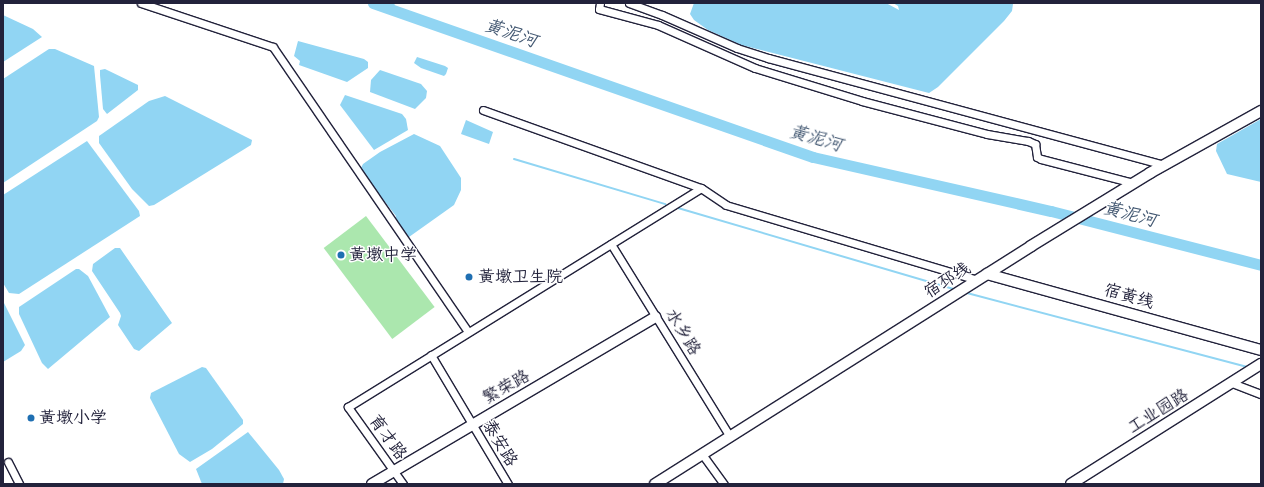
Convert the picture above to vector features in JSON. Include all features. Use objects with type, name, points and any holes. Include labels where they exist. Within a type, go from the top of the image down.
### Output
[{"type":"street","points":[[141,3],[273,47],[468,332]]},
{"type":"street","points":[[600,3],[599,9],[658,25],[755,68],[862,101],[987,134],[1028,141],[1035,144],[1036,157],[1041,159],[1134,183]]},
{"type":"street","points":[[629,3],[662,14],[737,48],[768,58],[1165,165]]},
{"type":"street","points":[[658,25],[662,14]]},
{"type":"street","points":[[483,110],[701,188],[726,205],[977,280]]},
{"type":"street","name":"宿邳线","points":[[655,484],[1055,231],[1134,183],[1261,111]]},
{"type":"street","points":[[431,355],[701,188]]},
{"type":"street","name":"水乡路","points":[[611,244],[730,436]]},
{"type":"street","name":"宿黄线","points":[[988,274],[1261,350]]},
{"type":"street","name":"繁荣路","points":[[372,484],[656,317]]},
{"type":"street","name":"泰安路","points":[[431,355],[508,484]]},
{"type":"street","name":"育才路","points":[[403,484],[348,407],[431,355]]},
{"type":"street","name":"工业园路","points":[[1071,484],[1261,364]]},
{"type":"street","points":[[1232,382],[1261,394]]},
{"type":"street","points":[[702,454],[724,484]]},
{"type":"street","points":[[8,462],[19,484]]},
{"type":"green space","points":[[366,216],[435,307],[392,339],[324,248]]},
{"type":"water","points":[[694,3],[886,3],[899,10],[898,6],[893,3],[1013,4],[1012,11],[1004,21],[938,87],[929,93],[741,45],[708,30],[694,20],[690,14]]},
{"type":"water","points":[[3,15],[33,29],[42,37],[3,62]]},
{"type":"water","points":[[298,41],[364,59],[368,62],[368,68],[347,82],[299,65],[300,61],[294,56]]},
{"type":"water","points":[[49,49],[55,49],[94,66],[99,117],[97,121],[3,183],[3,79]]},
{"type":"water","points":[[417,57],[445,66],[448,68],[446,74],[444,76],[421,68],[414,63]]},
{"type":"water","points":[[105,69],[138,85],[138,90],[107,114],[103,109],[100,75],[100,70]]},
{"type":"water","points":[[380,70],[421,84],[427,91],[426,98],[415,109],[370,92],[371,80]]},
{"type":"water","points":[[345,95],[402,114],[406,119],[408,130],[374,150],[340,105]]},
{"type":"water","points":[[165,96],[252,140],[251,145],[154,205],[149,206],[132,189],[99,143],[99,136],[149,101]]},
{"type":"water","points":[[1261,119],[1261,182],[1227,174],[1216,151],[1217,144]]},
{"type":"water","points":[[466,120],[493,132],[489,144],[461,134]]},
{"type":"water","points":[[414,134],[440,146],[461,178],[461,190],[454,205],[409,237],[400,228],[395,221],[396,216],[360,170],[363,164],[380,152]]},
{"type":"water","points":[[87,141],[139,211],[140,216],[19,294],[9,293],[3,283],[3,195]]},
{"type":"water","points":[[115,248],[120,248],[172,323],[139,351],[134,349],[118,325],[121,316],[120,313],[92,271],[93,264]]},
{"type":"water","points":[[76,269],[79,269],[88,276],[110,317],[48,369],[42,363],[19,314],[19,307]]},
{"type":"water","points":[[3,301],[25,345],[21,351],[3,362]]},
{"type":"water","points":[[202,367],[206,368],[243,420],[243,424],[212,449],[190,462],[179,454],[150,398],[151,393]]},
{"type":"water","points":[[248,432],[279,470],[284,479],[283,484],[202,484],[196,469]]},
{"type":"waterway","name":"黄泥河","points":[[373,3],[813,157],[1051,211],[1261,265]]},
{"type":"waterway","name":"黄泥河","points":[[390,9],[392,3]]},
{"type":"waterway","points":[[514,159],[665,204]]},
{"type":"waterway","points":[[678,208],[954,289]]},
{"type":"waterway","points":[[967,293],[1247,367]]},
{"type":"place","name":"黄墩中学","points":[[341,255]]},
{"type":"place","name":"黄墩卫生院","points":[[469,277]]},
{"type":"place","name":"黄墩小学","points":[[31,418]]}]
